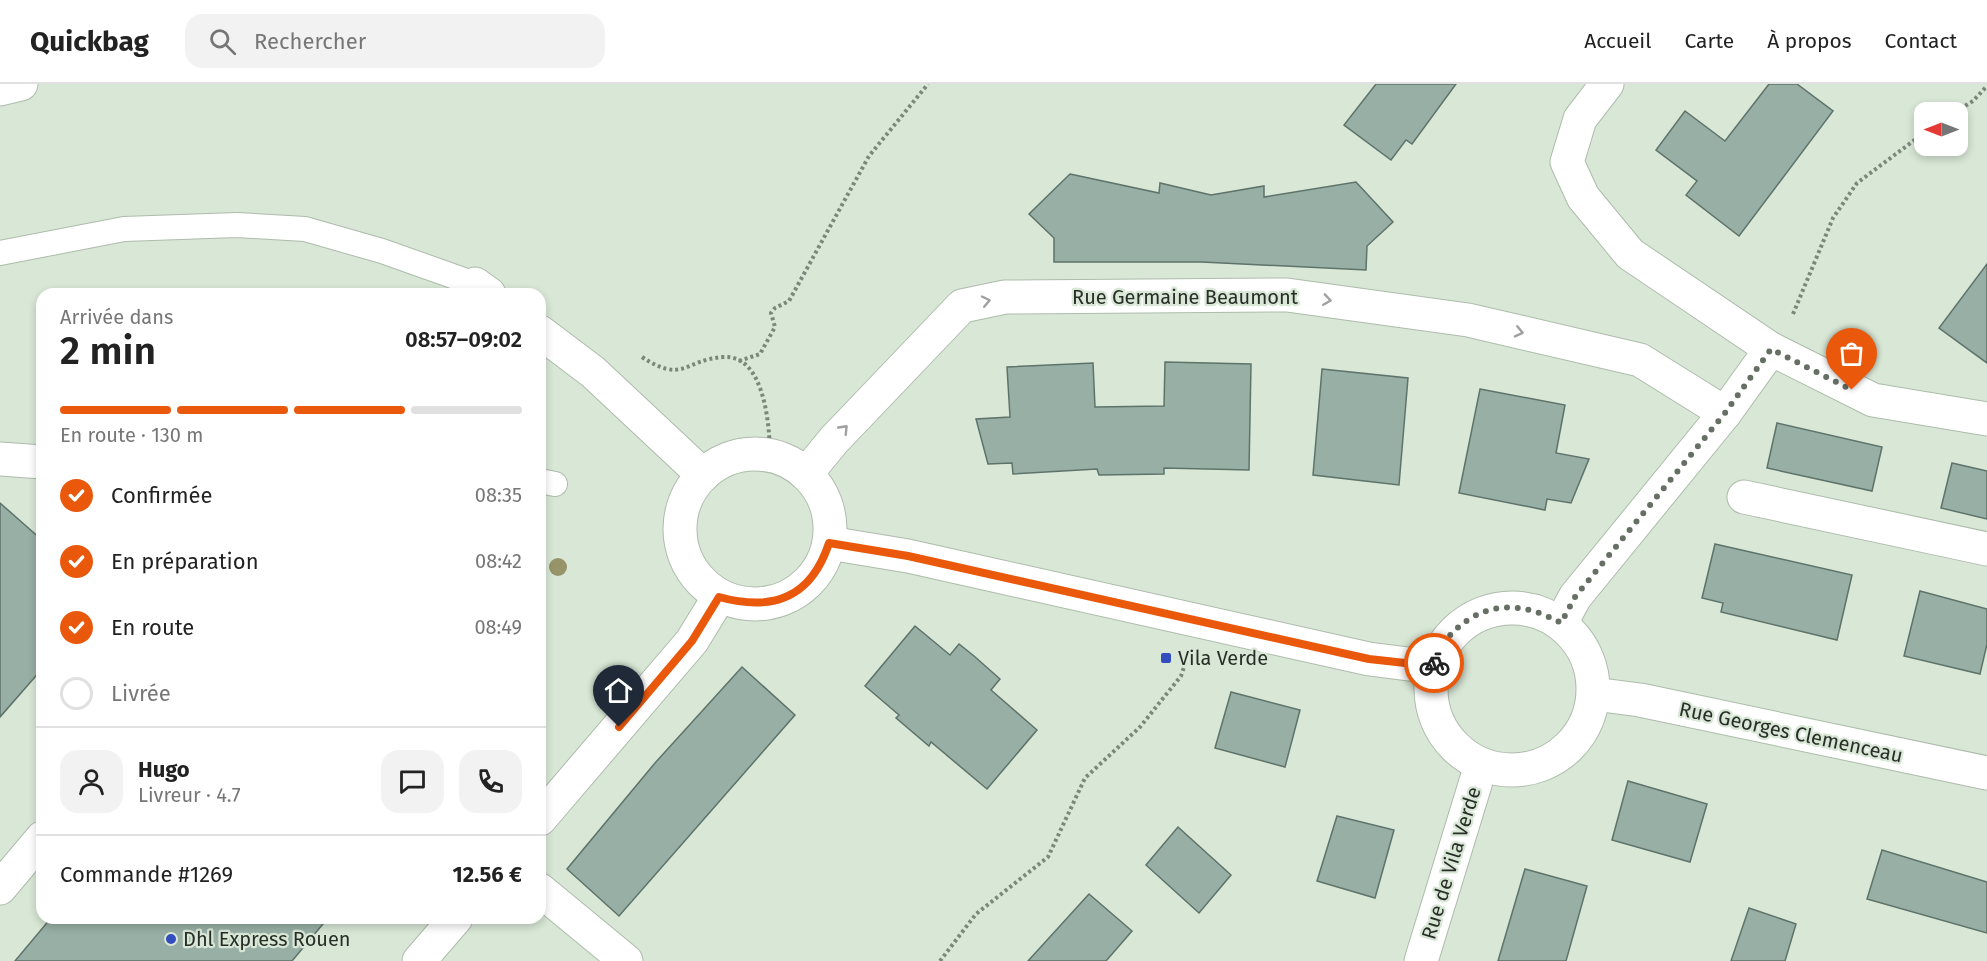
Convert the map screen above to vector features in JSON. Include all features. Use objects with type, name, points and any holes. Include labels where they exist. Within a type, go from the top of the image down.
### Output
[{"type":"main road","points":[[0,89],[21,84]]},
{"type":"main road","points":[[1607,84],[1580,119],[1568,162],[1583,196],[1630,254],[1771,349],[1873,400],[1987,419]]},
{"type":"main road","name":"Rue Germaine Beaumont","points":[[806,474],[834,440],[962,306],[1005,297],[1287,295],[1468,320],[1640,360],[1725,413]]},
{"type":"main road","points":[[546,337],[593,372],[646,425],[703,475]]},
{"type":"main road","points":[[1561,623],[1575,597],[1725,413],[1771,349]]},
{"type":"main road","points":[[746,454],[771,455],[794,465],[806,474],[824,498],[830,520],[829,543],[822,564],[809,582],[790,596],[768,603],[745,604],[719,597],[703,583],[688,564],[681,542],[681,518],[688,495],[703,475],[722,461],[746,454]]},
{"type":"main road","points":[[0,459],[36,462]]},
{"type":"main road","points":[[1744,497],[1987,549]]},
{"type":"main road","points":[[829,543],[908,556],[1369,659],[1432,666]]},
{"type":"main road","points":[[546,812],[692,641],[719,597]]},
{"type":"main road","points":[[1507,606],[1538,610],[1561,623],[1588,656],[1594,694],[1586,725],[1567,751],[1539,767],[1507,771],[1481,765],[1452,744],[1436,719],[1431,689],[1432,666],[1452,632],[1477,614],[1507,606]]},
{"type":"main road","name":"Rue Georges Clemenceau","points":[[1594,694],[1640,700],[1986,766]]},
{"type":"main road","name":"Rue de Vila Verde","points":[[1421,961],[1481,765]]},
{"type":"main road","points":[[0,888],[36,845]]},
{"type":"main road","points":[[546,895],[626,961]]},
{"type":"main road","points":[[419,961],[451,924]]},
{"type":"lane","points":[[0,254],[124,229],[237,225],[305,229],[382,251],[471,288]]},
{"type":"path","points":[[771,455],[765,398],[759,383],[739,361],[760,354],[775,327],[771,313],[775,308],[789,301],[869,156],[928,84]]},
{"type":"path","points":[[1968,104],[1987,86]]},
{"type":"path","points":[[1771,349],[1797,308],[1833,218],[1857,183],[1914,140]]},
{"type":"path","points":[[940,961],[976,914],[1048,857],[1085,778],[1140,727],[1181,676],[1197,622]]},
{"type":"building","points":[[1376,84],[1456,84],[1412,144],[1406,140],[1391,160],[1344,125]]},
{"type":"building","points":[[1769,84],[1797,84],[1833,111],[1739,236],[1686,195],[1697,181],[1656,150],[1685,111],[1725,141]]},
{"type":"building","points":[[1070,174],[1159,193],[1160,183],[1211,195],[1264,186],[1264,197],[1356,182],[1393,222],[1367,246],[1366,270],[1202,262],[1054,262],[1054,238],[1029,214]]},
{"type":"building","points":[[1987,264],[1987,363],[1939,328]]},
{"type":"building","points":[[1165,362],[1251,364],[1249,470],[1164,468],[1164,474],[1099,475],[1097,469],[1013,474],[1012,463],[988,464],[976,419],[1010,417],[1007,367],[1093,363],[1095,407],[1164,406]]},
{"type":"building","points":[[1322,369],[1408,378],[1399,485],[1313,475]]},
{"type":"building","points":[[1480,389],[1565,405],[1556,453],[1589,459],[1571,503],[1547,499],[1545,510],[1459,493]]},
{"type":"building","points":[[1777,423],[1882,447],[1872,491],[1767,468]]},
{"type":"building","points":[[1952,463],[1987,471],[1987,519],[1941,508]]},
{"type":"building","points":[[0,503],[36,535],[36,676],[0,717]]},
{"type":"building","points":[[1715,544],[1852,575],[1837,640],[1721,612],[1723,603],[1702,598]]},
{"type":"building","points":[[1920,591],[1987,609],[1987,644],[1980,674],[1904,656]]},
{"type":"building","points":[[915,626],[950,655],[959,644],[974,656],[1000,679],[991,690],[1037,730],[987,789],[931,742],[929,746],[896,718],[899,715],[865,686]]},
{"type":"building","points":[[742,667],[795,715],[619,916],[567,869],[655,763]]},
{"type":"building","points":[[1231,692],[1300,710],[1285,767],[1215,748]]},
{"type":"building","points":[[1628,781],[1707,804],[1690,862],[1612,840]]},
{"type":"building","points":[[1337,816],[1394,830],[1375,898],[1317,881]]},
{"type":"building","points":[[1178,827],[1231,875],[1199,913],[1146,865]]},
{"type":"building","points":[[1882,850],[1987,882],[1987,933],[1867,899]]},
{"type":"building","points":[[1525,869],[1587,886],[1566,961],[1498,961]]},
{"type":"building","points":[[1089,894],[1132,931],[1106,961],[1028,961]]},
{"type":"building","points":[[1749,908],[1796,924],[1785,961],[1731,961]]},
{"type":"building","name":"Dhl Express Rouen","points":[[46,924],[323,924],[292,961],[15,961]]},
{"type":"way so far","points":[[1434,663],[1452,632],[1477,614],[1507,606],[1538,610],[1561,623],[1575,597],[1725,413],[1771,349],[1852,390]]},
{"type":"place","name":"Vila Verde","points":[[1166,658]]},
{"type":"place","name":"Dhl Express Rouen","points":[[171,939]]},
{"type":"route","points":[[619,727],[692,641],[719,597],[745,604],[768,603],[790,596],[809,582],[822,564],[829,543],[908,556],[1369,659],[1432,666],[1434,663]]}]
